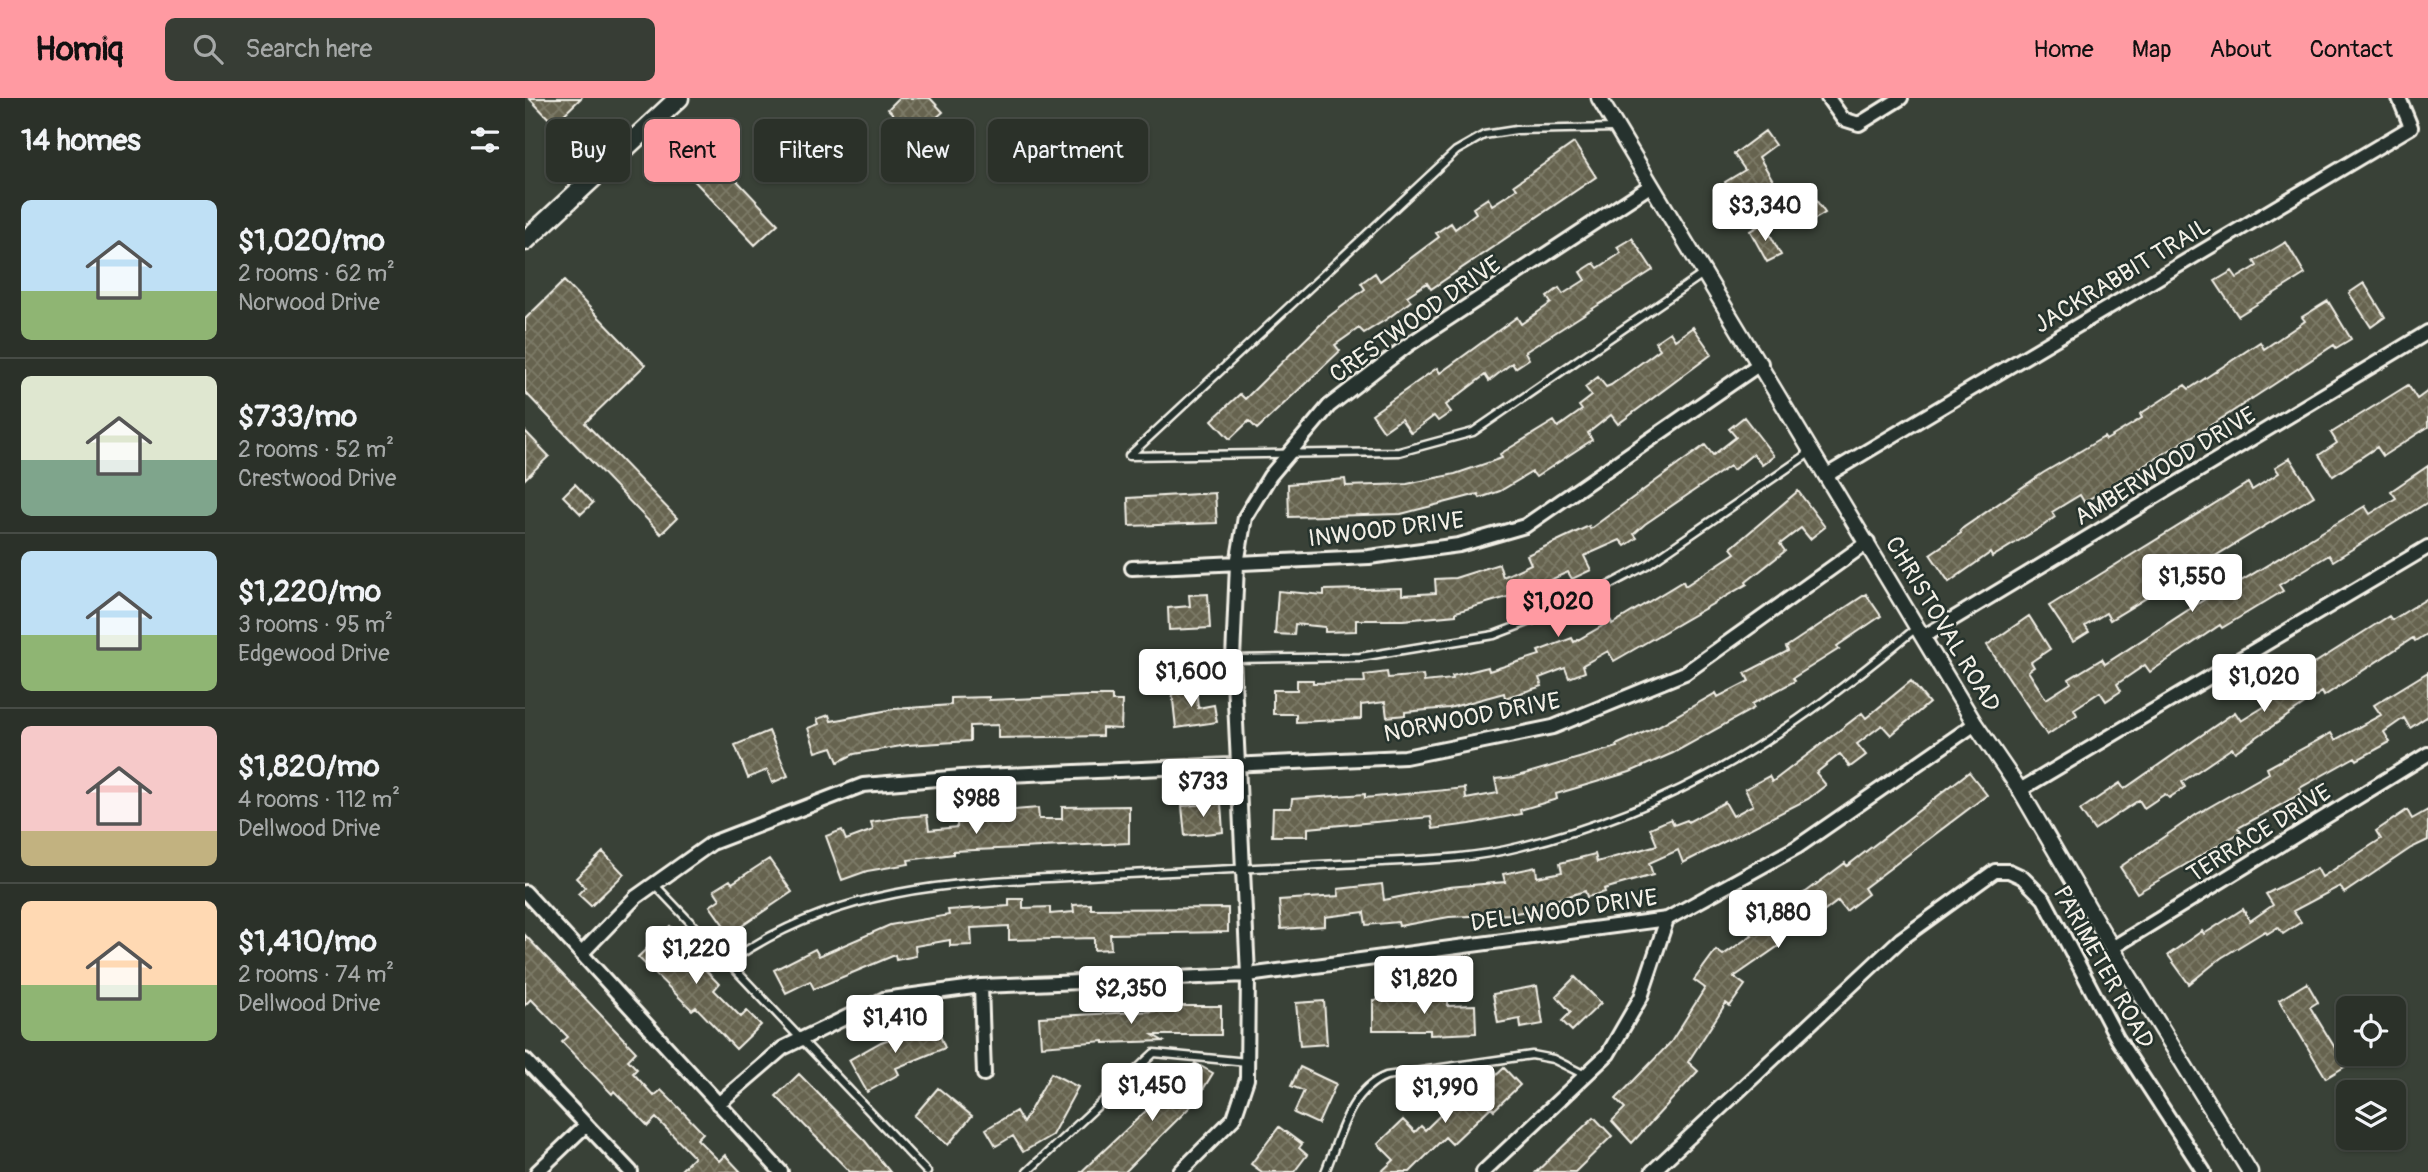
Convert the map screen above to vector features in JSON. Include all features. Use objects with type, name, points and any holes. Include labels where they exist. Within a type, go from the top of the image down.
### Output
[{"type":"main road","points":[[525,241],[679,98]]},
{"type":"street","name":"CHRISTOVAL ROAD","points":[[1599,98],[1650,186],[1761,363],[1975,724],[2020,790],[2112,948],[2250,1172]]},
{"type":"street","points":[[1828,98],[1843,120],[1859,124],[1901,98]]},
{"type":"street","name":"JACKRABBIT TRAIL","points":[[1827,475],[2411,127],[2399,98]]},
{"type":"street","name":"CRESTWOOD DRIVE","points":[[1180,1172],[1234,1118],[1247,1079],[1248,975],[1233,659],[1237,564],[1245,517],[1270,476],[1329,406],[1408,345],[1650,186]]},
{"type":"street","name":"AMBERWOOD DRIVE","points":[[1920,632],[2428,331]]},
{"type":"street","name":"INWOOD DRIVE","points":[[1132,568],[1369,556],[1459,545],[1525,526],[1761,363]]},
{"type":"street","name":"NORWOOD DRIVE","points":[[582,953],[636,897],[712,843],[863,785],[962,777],[1405,757],[1553,727],[1685,673],[1868,542]]},
{"type":"street","points":[[2020,790],[2428,547]]},
{"type":"street","name":"DELLWOOD DRIVE","points":[[718,1104],[783,1048],[884,999],[981,986],[1248,975],[1667,919],[1797,847],[1975,724]]},
{"type":"street","name":"TERRACE DRIVE","points":[[2112,948],[2428,754]]},
{"type":"street","name":"PARIMETER ROAD","points":[[1652,1172],[1901,939],[1995,871],[2009,871],[2022,877],[2044,899],[2117,1038],[2204,1172]]},
{"type":"street","points":[[525,892],[781,1172]]},
{"type":"street","points":[[1483,1172],[1608,1055],[1641,997],[1667,919]]},
{"type":"street","points":[[981,986],[984,1074]]},
{"type":"street","points":[[525,1060],[631,1172]]},
{"type":"street","points":[[537,1172],[586,1125]]},
{"type":"lane","points":[[1616,128],[1516,130],[1485,135],[1456,151],[1129,456],[1399,452],[1473,432],[1704,273]]},
{"type":"lane","points":[[1233,659],[1360,657],[1494,635],[1568,607],[1647,565],[1813,450]]},
{"type":"lane","points":[[729,962],[786,927],[838,907],[901,890],[984,881],[1435,859],[1517,848],[1628,815],[1695,784],[1778,736],[1920,632]]},
{"type":"lane","points":[[655,884],[927,1172]]},
{"type":"lane","points":[[1027,1172],[1154,1053],[1247,1062]]},
{"type":"lane","points":[[1325,1172],[1357,1096],[1373,1081],[1386,1076],[1532,1055],[1553,1059],[1585,1075]]},
{"type":"building","points":[[529,98],[581,98],[559,119],[549,119]]},
{"type":"building","points":[[899,98],[930,98],[943,112],[937,119],[898,119],[888,109]]},
{"type":"building","points":[[1765,131],[1775,145],[1759,157],[1774,182],[1737,204],[1725,182],[1745,170],[1734,154]]},
{"type":"building","points":[[1574,143],[1596,177],[1431,289],[1427,283],[1407,296],[1411,301],[1387,319],[1364,333],[1359,328],[1335,345],[1340,351],[1257,429],[1249,421],[1230,439],[1212,420],[1240,394],[1245,399],[1327,318],[1365,289],[1361,283],[1375,273],[1380,281],[1439,237],[1436,233],[1451,223],[1455,229],[1476,213],[1473,208],[1488,198],[1492,205],[1517,189],[1514,185]]},
{"type":"building","points":[[695,182],[738,182],[778,224],[755,245]]},
{"type":"building","points":[[1812,194],[1825,213],[1812,221],[1799,202]]},
{"type":"building","points":[[1764,223],[1781,255],[1767,262],[1750,231]]},
{"type":"building","points":[[1632,238],[1653,270],[1525,352],[1529,359],[1515,368],[1512,363],[1489,381],[1485,375],[1446,405],[1451,412],[1438,421],[1434,416],[1411,433],[1401,419],[1384,431],[1372,414],[1437,368],[1440,373],[1517,317],[1521,324],[1551,303],[1547,297],[1559,288],[1563,294],[1585,280],[1580,272],[1594,263],[1598,268],[1621,253],[1617,247]]},
{"type":"building","points":[[2286,242],[2305,274],[2238,316],[2215,281],[2232,271],[2237,278],[2257,266],[2254,261]]},
{"type":"building","points":[[564,281],[645,365],[585,423],[677,518],[661,534],[525,392],[525,319]]},
{"type":"building","points":[[2364,283],[2385,317],[2371,327],[2349,293]]},
{"type":"building","points":[[2328,301],[2351,339],[2336,348],[2334,345],[2224,417],[2084,502],[2080,495],[2052,512],[2055,517],[2043,526],[1992,557],[1990,553],[1949,582],[1930,554],[1961,533],[1960,530],[2043,473],[2142,418],[2140,414],[2185,385],[2189,389],[2260,342],[2264,349],[2305,321],[2302,317]]},
{"type":"building","points":[[1693,327],[1712,354],[1618,424],[1611,415],[1588,433],[1592,440],[1536,477],[1532,472],[1500,491],[1480,498],[1478,494],[1401,514],[1289,517],[1288,484],[1345,479],[1346,486],[1407,484],[1455,474],[1502,458],[1500,454],[1554,421],[1558,427],[1582,410],[1579,406],[1592,396],[1585,387],[1598,377],[1606,387],[1611,385],[1660,349],[1655,342],[1670,332],[1675,340]]},
{"type":"building","points":[[2408,385],[2417,399],[2428,391],[2428,427],[2383,456],[2377,447],[2333,476],[2319,455],[2337,443],[2331,433]]},
{"type":"building","points":[[1744,417],[1774,456],[1762,465],[1753,454],[1733,470],[1730,466],[1645,524],[1634,534],[1637,538],[1625,546],[1620,540],[1584,556],[1591,570],[1572,579],[1568,572],[1521,593],[1456,612],[1456,615],[1403,620],[1356,620],[1356,631],[1325,632],[1325,627],[1295,624],[1294,635],[1275,634],[1278,591],[1324,595],[1324,590],[1402,588],[1402,595],[1436,593],[1435,579],[1455,578],[1499,564],[1503,577],[1531,564],[1527,555],[1589,526],[1590,529],[1705,445],[1713,455],[1736,437],[1729,429]]},
{"type":"building","points":[[525,431],[549,456],[525,479]]},
{"type":"building","points":[[2290,458],[2314,496],[2110,620],[2106,613],[2085,626],[2089,632],[2073,642],[2049,606],[2248,483],[2252,490],[2279,473],[2275,467]]},
{"type":"building","points":[[2428,466],[2428,502],[2333,561],[2329,555],[2279,585],[2283,591],[2222,628],[2220,625],[2150,672],[2145,665],[2117,684],[2121,691],[2106,701],[2100,692],[2074,709],[2077,715],[2047,735],[1987,645],[2029,616],[2050,649],[2031,662],[2034,667],[2028,671],[2046,699],[2071,683],[2069,679],[2102,659],[2105,664],[2239,577],[2241,581],[2365,506],[2370,514],[2396,498],[2391,491]]},
{"type":"building","points":[[575,484],[593,503],[581,514],[563,496]]},
{"type":"building","points":[[1798,491],[1825,527],[1810,539],[1801,528],[1780,544],[1785,551],[1746,582],[1747,584],[1614,661],[1608,651],[1583,665],[1585,672],[1569,678],[1565,668],[1539,678],[1542,686],[1505,698],[1504,693],[1449,708],[1405,712],[1405,715],[1387,717],[1385,702],[1361,705],[1361,719],[1296,722],[1296,714],[1273,714],[1273,690],[1297,690],[1297,680],[1313,680],[1313,683],[1365,682],[1364,675],[1387,672],[1388,678],[1423,675],[1424,682],[1453,679],[1452,676],[1488,667],[1489,671],[1540,655],[1538,651],[1572,638],[1574,642],[1611,621],[1612,624],[1683,581],[1685,586],[1735,553],[1731,548]]},
{"type":"building","points":[[1215,493],[1217,523],[1129,526],[1128,498]]},
{"type":"building","points":[[1208,594],[1210,628],[1169,630],[1168,608],[1190,606],[1189,595]]},
{"type":"building","points":[[1866,594],[1881,616],[1837,646],[1839,649],[1793,678],[1795,681],[1752,704],[1754,708],[1673,753],[1630,772],[1556,794],[1557,799],[1520,810],[1521,814],[1470,824],[1433,829],[1431,817],[1308,828],[1308,836],[1272,836],[1273,808],[1291,808],[1292,799],[1365,794],[1365,798],[1465,788],[1466,799],[1498,793],[1495,779],[1514,777],[1617,747],[1616,745],[1658,726],[1716,693],[1718,697],[1749,681],[1745,673],[1788,651],[1786,647]]},
{"type":"building","points":[[2428,598],[2428,633],[2415,641],[2413,638],[2324,696],[2322,692],[2235,752],[2232,748],[2182,782],[2185,787],[2169,798],[2165,794],[2144,808],[2139,800],[2094,830],[2080,810],[2120,783],[2124,789],[2235,712],[2241,721],[2267,705],[2263,699],[2299,673],[2389,616],[2392,620]]},
{"type":"building","points":[[2428,672],[2428,716],[2410,728],[2404,718],[2384,732],[2390,742],[2357,760],[2355,757],[2300,788],[2302,793],[2238,828],[2241,832],[2137,893],[2120,867],[2197,814],[2269,773],[2267,768],[2331,733],[2335,740],[2381,715],[2374,705]]},
{"type":"building","points":[[1911,681],[1929,703],[1891,735],[1882,725],[1857,744],[1866,755],[1850,767],[1840,754],[1816,773],[1826,785],[1808,799],[1683,863],[1678,850],[1649,863],[1653,875],[1604,889],[1605,892],[1587,897],[1585,891],[1555,900],[1556,905],[1511,914],[1449,917],[1399,926],[1398,922],[1366,925],[1364,912],[1325,917],[1325,926],[1281,929],[1279,900],[1339,896],[1338,889],[1382,884],[1384,900],[1449,887],[1505,882],[1503,874],[1536,867],[1537,877],[1562,872],[1560,863],[1595,854],[1597,862],[1657,845],[1650,828],[1671,819],[1674,825],[1687,820],[1688,822],[1725,802],[1733,816],[1753,805],[1745,789],[1769,776],[1772,782],[1862,713],[1866,718]]},
{"type":"building","points":[[1196,687],[1198,708],[1214,705],[1217,722],[1176,728],[1172,691]]},
{"type":"building","points":[[1112,696],[1112,701],[1122,701],[1121,729],[1102,728],[1102,736],[998,738],[998,725],[970,726],[970,741],[907,745],[854,754],[838,762],[832,747],[816,752],[808,728],[819,724],[817,719],[829,715],[831,721],[894,709],[951,705],[951,698],[989,697],[989,700]]},
{"type":"building","points":[[769,731],[788,776],[772,783],[767,770],[748,778],[735,745]]},
{"type":"building","points":[[1969,772],[1987,795],[1864,888],[1868,894],[1846,911],[1838,901],[1817,917],[1776,940],[1780,945],[1734,977],[1745,985],[1730,1006],[1726,1003],[1688,1062],[1698,1071],[1632,1143],[1612,1121],[1625,1108],[1616,1099],[1671,1042],[1705,988],[1694,980],[1716,950],[1723,955],[1752,935],[1744,924],[1758,914],[1806,892],[1845,863],[1847,866]]},
{"type":"building","points":[[1221,803],[1223,832],[1185,836],[1182,806]]},
{"type":"building","points":[[1129,806],[1129,843],[953,851],[953,854],[908,860],[909,864],[867,871],[842,880],[826,836],[842,830],[846,840],[873,830],[871,822],[902,817],[927,815],[929,830],[957,827],[957,815],[1038,808],[1039,819],[1062,819],[1062,807]]},
{"type":"building","points":[[2407,810],[2412,819],[2428,810],[2428,840],[2411,848],[2344,893],[2340,886],[2293,911],[2301,922],[2283,934],[2278,927],[2267,934],[2265,931],[2221,958],[2189,984],[2168,955],[2202,931],[2204,934],[2243,909],[2250,921],[2273,905],[2266,894],[2317,868],[2322,877],[2381,839],[2376,831]]},
{"type":"building","points":[[603,852],[624,874],[591,906],[578,894],[585,887],[576,878]]},
{"type":"building","points":[[769,859],[792,892],[730,934],[710,906],[720,899],[714,890],[730,880],[732,883]]},
{"type":"building","points":[[1009,899],[1023,899],[1023,908],[1050,907],[1050,914],[1074,912],[1073,905],[1091,904],[1091,909],[1228,908],[1228,932],[1110,934],[1111,949],[1094,950],[1094,938],[1009,940],[1009,926],[971,928],[972,945],[950,946],[950,940],[915,946],[916,956],[896,960],[895,955],[814,989],[810,981],[786,993],[774,970],[815,949],[819,956],[890,925],[949,915],[948,910],[1009,906]]},
{"type":"building","points":[[670,926],[691,948],[687,951],[719,984],[714,990],[741,1017],[747,1011],[761,1025],[736,1049],[696,1007],[692,1010],[638,957]]},
{"type":"building","points":[[525,935],[636,1052],[628,1060],[637,1069],[633,1073],[654,1096],[661,1090],[678,1107],[703,1133],[697,1139],[719,1161],[725,1155],[741,1172],[679,1172],[694,1157],[656,1118],[648,1126],[614,1091],[612,1094],[562,1042],[568,1037],[531,999],[525,1005]]},
{"type":"building","points":[[1575,977],[1601,1003],[1572,1031],[1562,1021],[1571,1012],[1556,996]]},
{"type":"building","points":[[2307,983],[2318,1002],[2310,1007],[2336,1050],[2336,1066],[2346,1066],[2326,1078],[2279,1000]]},
{"type":"building","points":[[1537,986],[1543,1024],[1521,1028],[1520,1019],[1498,1023],[1493,994]]},
{"type":"building","points":[[1448,995],[1448,1006],[1475,1005],[1476,1033],[1430,1035],[1430,1030],[1373,1030],[1373,1000],[1429,1000],[1428,996]]},
{"type":"building","points":[[1324,1001],[1327,1044],[1300,1046],[1296,1003]]},
{"type":"building","points":[[1173,1006],[1221,1006],[1221,1035],[1153,1035],[1163,1041],[1104,1041],[1041,1046],[1039,1017],[1173,1010]]},
{"type":"building","points":[[935,1023],[945,1048],[896,1068],[899,1074],[867,1092],[849,1060],[881,1042]]},
{"type":"building","points":[[1195,1063],[1213,1073],[1196,1101],[1125,1172],[1081,1172],[1165,1093],[1179,1072],[1186,1077]]},
{"type":"building","points":[[1300,1067],[1336,1084],[1318,1124],[1294,1113],[1304,1091],[1291,1086]]},
{"type":"building","points":[[1504,1068],[1520,1085],[1494,1110],[1491,1107],[1452,1144],[1445,1137],[1410,1172],[1381,1172],[1394,1160],[1378,1144],[1403,1120],[1415,1132],[1421,1126],[1425,1130],[1464,1092],[1471,1099]]},
{"type":"building","points":[[1051,1073],[1078,1087],[1052,1135],[1023,1152],[1013,1136],[996,1146],[986,1129],[1016,1111],[1023,1123]]},
{"type":"building","points":[[799,1074],[865,1141],[890,1172],[850,1172],[776,1096]]},
{"type":"building","points":[[938,1088],[972,1116],[948,1145],[914,1116]]},
{"type":"building","points":[[1594,1117],[1612,1136],[1575,1172],[1536,1172]]},
{"type":"building","points":[[1279,1127],[1302,1144],[1299,1148],[1307,1155],[1294,1172],[1262,1172],[1251,1164]]}]
